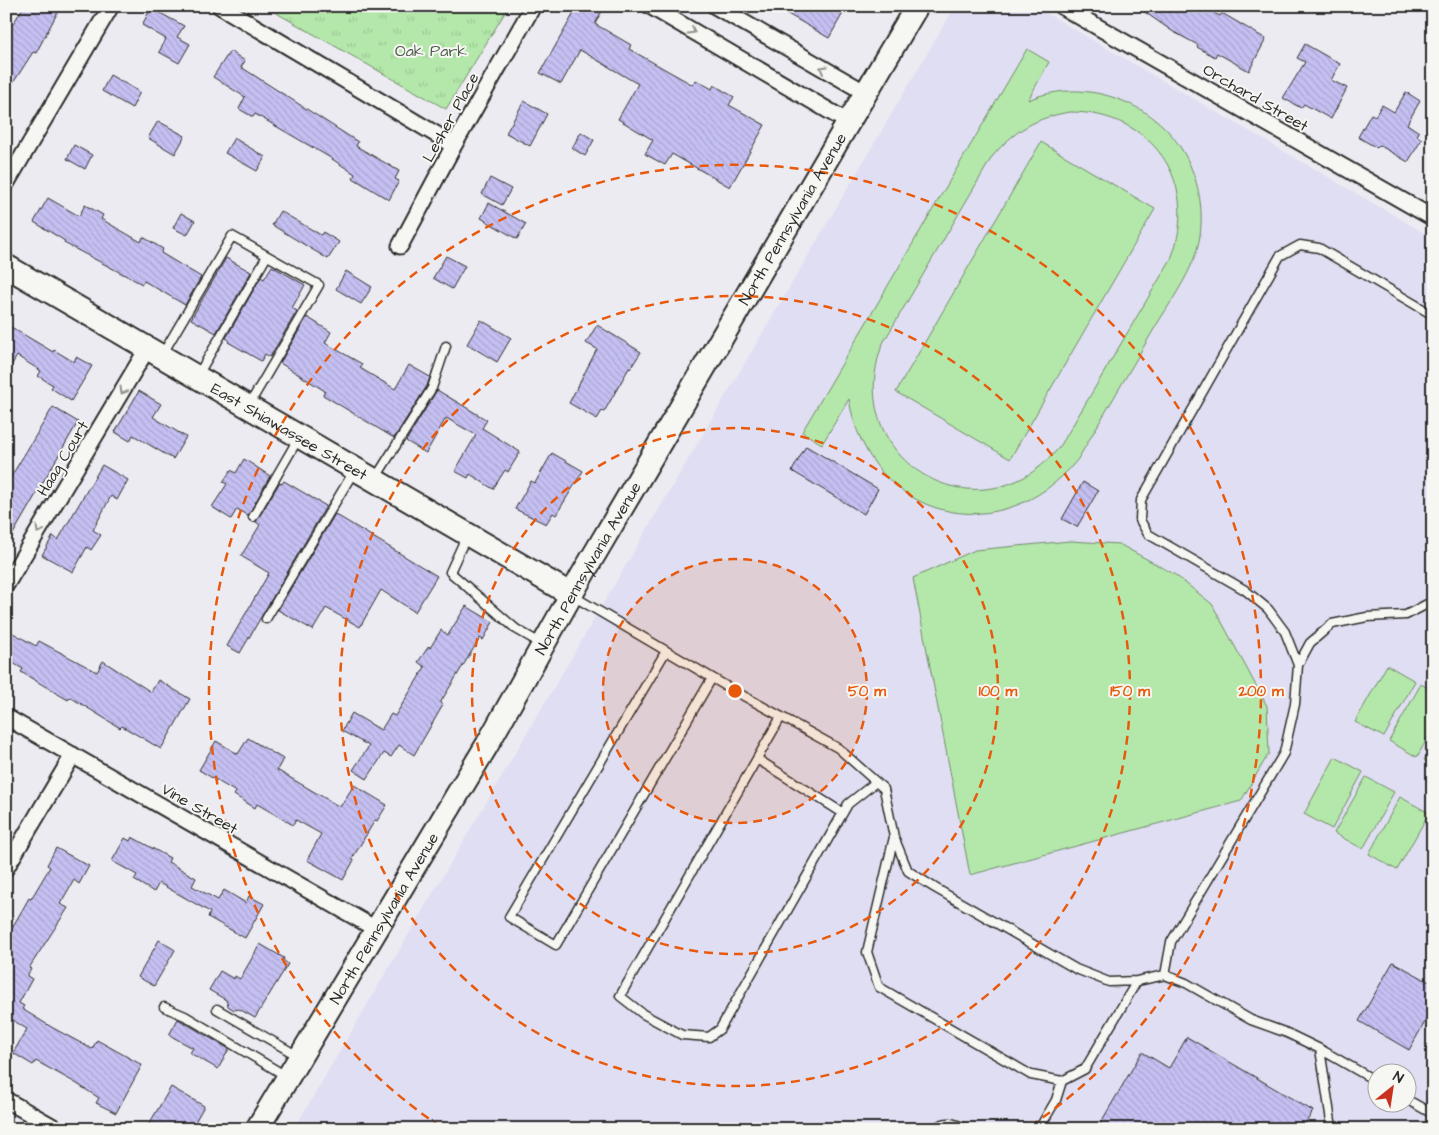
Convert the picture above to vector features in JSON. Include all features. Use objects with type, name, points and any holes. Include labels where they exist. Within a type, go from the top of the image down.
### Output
[{"type":"main road","name":"North Pennsylvania Avenue","points":[[258,1129],[287,1077],[487,744],[542,645],[917,6]]},
{"type":"main road","name":"East Shiawassee Street","points":[[6,266],[572,595]]},
{"type":"street","points":[[6,184],[111,6]]},
{"type":"street","points":[[220,6],[454,145]]},
{"type":"street","name":"Lesher Place","points":[[400,246],[454,145],[533,6]]},
{"type":"street","points":[[650,6],[848,122]]},
{"type":"street","points":[[715,6],[866,93]]},
{"type":"street","name":"Orchard Street","points":[[1061,6],[1433,218]]},
{"type":"street","name":"Haag Court","points":[[6,585],[154,353]]},
{"type":"street","name":"Vine Street","points":[[6,717],[376,929]]},
{"type":"street","points":[[6,868],[73,755]]},
{"type":"street","points":[[6,1100],[36,1120],[57,1129]]},
{"type":"lane","points":[[154,353],[232,236],[267,256],[319,286],[248,407]]},
{"type":"lane","points":[[1298,665],[1285,632],[1268,609],[1245,590],[1148,534],[1140,520],[1141,500],[1280,256],[1300,245],[1319,248],[1433,315]]},
{"type":"lane","points":[[196,377],[267,256]]},
{"type":"lane","points":[[374,481],[432,388],[446,346]]},
{"type":"lane","points":[[253,517],[300,437]]},
{"type":"lane","points":[[266,618],[354,469]]},
{"type":"lane","points":[[467,535],[450,572],[516,629],[542,645]]},
{"type":"lane","points":[[572,595],[712,678],[838,748],[884,789],[894,838],[908,871],[935,888],[1076,969],[1109,982],[1137,981],[1165,975],[1186,983],[1251,1020],[1287,1033],[1320,1049],[1366,1075]]},
{"type":"lane","points":[[1165,975],[1171,942],[1284,753],[1295,704],[1298,665],[1310,643],[1332,624],[1367,617],[1406,615],[1433,601]]},
{"type":"lane","points":[[666,651],[509,917],[540,936],[556,945],[712,678]]},
{"type":"lane","points":[[781,717],[620,996],[643,1014],[682,1035],[709,1037],[720,1029],[848,804],[876,782]]},
{"type":"lane","points":[[757,759],[843,813]]},
{"type":"lane","points":[[894,838],[867,952],[878,987],[1032,1075],[1062,1081],[1085,1069],[1137,981]]},
{"type":"lane","points":[[164,1007],[185,1016],[287,1077]]},
{"type":"lane","points":[[217,1009],[299,1057]]},
{"type":"lane","points":[[1320,1049],[1331,1121],[1330,1129]]},
{"type":"lane","points":[[1039,1129],[1056,1100],[1062,1081]]},
{"type":"lane","points":[[1416,1105],[1433,1114]]},
{"type":"lane","points":[[934,1129],[943,1123],[954,1123],[966,1129]]},
{"type":"shaded area","points":[[955,6],[1034,6],[1433,238],[1433,1129],[294,1129]]},
{"type":"green space","name":"Oak Park","points":[[264,6],[509,6],[446,109]]},
{"type":"green space","points":[[1027,49],[1049,62],[1028,100],[1057,92],[1072,91],[1101,94],[1116,98],[1143,111],[1173,137],[1185,154],[1199,193],[1200,233],[1196,253],[1183,282],[1078,459],[1047,489],[1013,507],[977,513],[942,510],[910,496],[882,472],[861,440],[849,399],[822,444],[802,432]],"holes":[[[1070,112],[1099,115],[1125,124],[1146,138],[1162,157],[1174,179],[1179,204],[1179,231],[1171,259],[1061,445],[1029,474],[994,488],[958,488],[926,476],[899,453],[880,423],[874,385],[883,343],[992,157],[1000,148],[1026,127],[1047,117]]]},
{"type":"green space","points":[[1041,142],[1155,209],[1010,459],[896,392]]},
{"type":"green space","points":[[1070,541],[1119,544],[1174,574],[1212,604],[1267,706],[1269,753],[1241,801],[970,875],[913,578],[975,550]]},
{"type":"green space","points":[[1387,665],[1415,681],[1384,737],[1355,722]]},
{"type":"green space","points":[[1421,684],[1433,691],[1433,728],[1417,757],[1389,741]]},
{"type":"green space","points":[[1433,743],[1433,765],[1424,760]]},
{"type":"green space","points":[[1335,757],[1363,772],[1332,829],[1304,814]]},
{"type":"green space","points":[[1366,777],[1394,792],[1363,849],[1334,833]]},
{"type":"green space","points":[[1400,797],[1429,813],[1397,870],[1369,854]]},
{"type":"building","points":[[24,6],[61,6],[36,53],[33,52],[6,94],[6,35]]},
{"type":"building","points":[[578,6],[593,6],[602,11],[595,24],[631,45],[629,49],[693,85],[696,80],[712,89],[714,85],[734,97],[729,105],[765,125],[730,187],[672,154],[665,165],[645,154],[653,140],[618,119],[638,84],[580,50],[561,84],[540,73]]},
{"type":"building","points":[[774,6],[847,6],[829,38]]},
{"type":"building","points":[[1136,6],[1201,6],[1220,16],[1222,13],[1266,39],[1249,71],[1217,53],[1215,57],[1197,47],[1198,45],[1172,31]]},
{"type":"building","points":[[151,8],[184,26],[177,37],[190,44],[179,63],[159,52],[166,39],[142,25]]},
{"type":"building","points":[[1305,44],[1340,64],[1331,80],[1347,88],[1331,119],[1304,104],[1301,108],[1283,98],[1305,62],[1297,58]]},
{"type":"building","points":[[230,51],[245,61],[241,67],[358,142],[356,146],[399,171],[395,179],[399,181],[389,200],[353,178],[355,174],[329,157],[255,114],[253,117],[239,109],[245,97],[213,77]]},
{"type":"building","points":[[110,75],[140,92],[132,108],[102,91]]},
{"type":"building","points":[[1406,92],[1420,101],[1407,124],[1419,132],[1417,136],[1422,139],[1408,162],[1379,145],[1377,148],[1358,137],[1371,114],[1375,116],[1382,105],[1394,112]]},
{"type":"building","points":[[524,101],[547,114],[530,146],[506,133]]},
{"type":"building","points":[[158,121],[185,136],[175,154],[148,138]]},
{"type":"building","points":[[581,132],[594,140],[585,156],[572,148]]},
{"type":"building","points":[[234,138],[265,157],[257,171],[225,153]]},
{"type":"building","points":[[74,145],[92,155],[85,169],[67,159]]},
{"type":"building","points":[[490,178],[511,189],[502,205],[482,194]]},
{"type":"building","points":[[48,198],[79,216],[85,205],[103,215],[101,219],[141,242],[143,237],[163,249],[161,253],[201,277],[185,305],[144,281],[142,284],[64,243],[65,241],[34,222]]},
{"type":"building","points":[[489,203],[526,224],[517,239],[481,218]]},
{"type":"building","points":[[280,211],[321,235],[323,232],[339,242],[328,259],[272,225]]},
{"type":"building","points":[[181,213],[195,221],[187,235],[173,228]]},
{"type":"building","points":[[446,256],[465,266],[452,289],[433,278]]},
{"type":"building","points":[[226,258],[251,272],[216,333],[191,319]]},
{"type":"building","points":[[272,266],[305,285],[292,308],[297,311],[270,357],[265,354],[261,361],[228,342],[229,340],[226,338],[261,277],[264,279]]},
{"type":"building","points":[[346,271],[372,287],[361,304],[336,289]]},
{"type":"building","points":[[307,317],[331,332],[325,343],[362,364],[360,368],[395,389],[409,365],[430,377],[427,386],[394,438],[323,395],[325,391],[280,363]]},
{"type":"building","points":[[481,320],[511,338],[497,362],[467,344]]},
{"type":"building","points":[[597,325],[641,352],[629,368],[604,412],[602,411],[597,419],[569,403],[597,349],[586,343]]},
{"type":"building","points":[[11,327],[53,352],[54,350],[74,362],[76,357],[92,366],[71,401],[51,388],[53,385],[38,376],[41,371],[17,356],[6,374],[6,336]]},
{"type":"building","points":[[437,390],[487,420],[482,428],[520,452],[508,472],[505,470],[493,489],[470,474],[468,478],[455,471],[476,435],[446,418],[426,453],[406,441]]},
{"type":"building","points":[[139,391],[161,404],[153,417],[186,437],[173,459],[133,435],[130,441],[115,432]]},
{"type":"building","points":[[53,407],[78,422],[6,546],[6,485]]},
{"type":"building","points":[[806,446],[878,489],[864,514],[792,471]]},
{"type":"building","points":[[552,453],[583,471],[556,515],[553,513],[546,524],[515,509],[531,481],[535,483]]},
{"type":"building","points":[[244,459],[270,476],[248,516],[237,509],[231,519],[212,507],[227,484],[223,482],[231,470],[236,473]]},
{"type":"building","points":[[102,465],[128,480],[117,500],[111,496],[93,530],[101,535],[91,550],[87,547],[73,572],[42,555],[53,536],[58,540]]},
{"type":"building","points":[[284,481],[326,506],[240,653],[227,646],[269,573],[241,556],[260,525],[256,522],[280,482],[282,484]]},
{"type":"building","points":[[1083,482],[1098,491],[1077,527],[1062,519]]},
{"type":"building","points":[[335,514],[437,576],[415,612],[381,590],[360,627],[326,608],[313,630],[278,610]]},
{"type":"building","points":[[466,606],[493,622],[483,640],[480,638],[440,703],[443,705],[414,755],[399,745],[391,757],[384,753],[367,779],[353,770],[369,746],[342,731],[352,713],[381,730],[391,714],[395,716],[425,667],[418,662],[429,646],[430,648],[441,630],[448,635]]},
{"type":"building","points":[[6,629],[36,646],[39,641],[97,672],[103,661],[151,692],[158,680],[190,699],[161,749],[122,726],[120,728],[70,697],[68,700],[21,672],[23,669],[6,659]]},
{"type":"building","points":[[248,738],[283,759],[277,770],[340,807],[354,785],[387,805],[377,821],[375,820],[352,859],[354,860],[343,880],[307,860],[321,834],[296,820],[293,825],[257,804],[255,808],[234,795],[236,792],[199,770],[216,741],[238,754]]},
{"type":"building","points":[[132,837],[170,858],[168,862],[196,878],[192,886],[218,900],[224,890],[246,903],[249,896],[264,904],[245,938],[208,917],[210,912],[159,883],[154,892],[134,880],[137,875],[112,861],[125,838],[130,841]]},
{"type":"building","points":[[56,848],[89,866],[79,884],[74,880],[60,904],[68,908],[29,968],[31,969],[27,976],[32,979],[19,1003],[24,1006],[22,1009],[92,1049],[97,1040],[142,1065],[116,1113],[96,1103],[99,1098],[74,1082],[36,1061],[33,1065],[13,1053],[27,1029],[10,1019],[6,1025],[6,924],[12,928],[50,867],[47,865]]},
{"type":"building","points":[[159,940],[175,950],[154,986],[138,977]]},
{"type":"building","points":[[260,944],[284,958],[283,960],[288,964],[255,1018],[239,1009],[234,1010],[228,1006],[226,1000],[209,990],[220,971],[234,979],[235,976],[240,979]]},
{"type":"building","points":[[1393,962],[1433,984],[1433,1008],[1409,1050],[1359,1021]]},
{"type":"building","points":[[178,1019],[229,1049],[218,1069],[190,1053],[193,1048],[169,1035]]},
{"type":"building","points":[[1187,1037],[1313,1111],[1302,1129],[1097,1129],[1142,1052],[1169,1068]]},
{"type":"building","points":[[171,1087],[204,1106],[191,1129],[146,1129]]}]
